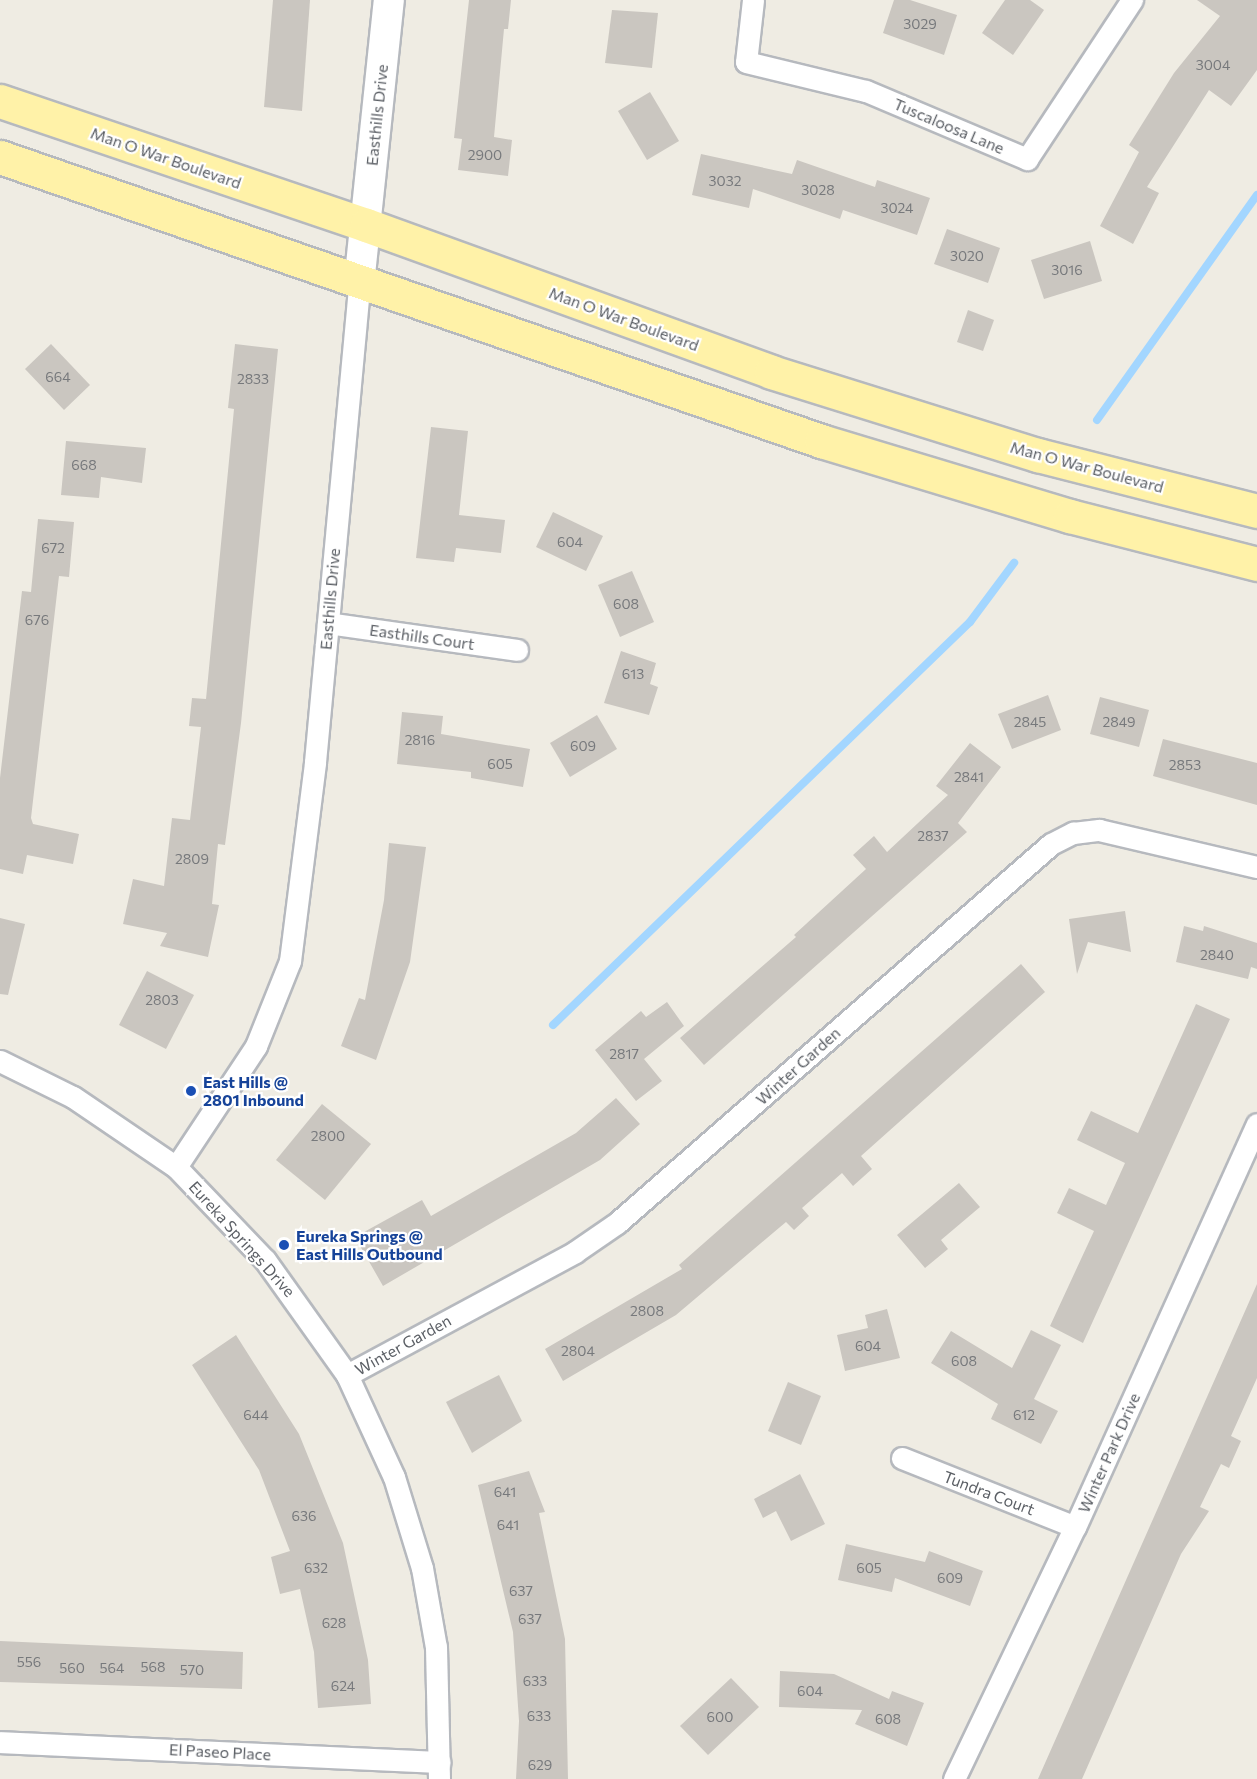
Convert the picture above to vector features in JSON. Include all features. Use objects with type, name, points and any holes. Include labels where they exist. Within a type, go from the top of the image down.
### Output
[{"type":"main road","name":"Man O War Boulevard","points":[[0,101],[366,225],[771,372],[1038,455],[1257,511]]},
{"type":"main road","points":[[0,157],[359,284],[821,441],[1070,516],[1257,564]]},
{"type":"street","name":"Easthills Drive","points":[[176,1167],[256,1046],[290,961],[328,623],[388,0]]},
{"type":"street","name":"Tuscaloosa Lane","points":[[753,0],[746,62],[866,91],[1027,159],[1132,0]]},
{"type":"street","name":"Easthills Court","points":[[328,623],[517,650]]},
{"type":"street","name":"Winter Garden","points":[[347,1376],[575,1252],[617,1223],[1051,844],[1072,833],[1099,830],[1257,867]]},
{"type":"street","name":"Eureka Springs Drive","points":[[0,1061],[73,1097],[176,1167],[265,1260],[303,1308],[347,1376],[394,1477],[422,1568],[436,1647],[439,1771]]},
{"type":"street","name":"Winter Park Drive","points":[[954,1779],[1076,1527],[1257,1124]]},
{"type":"street","name":"Tundra Court","points":[[902,1458],[1076,1527]]},
{"type":"street","name":"El Paseo Place","points":[[0,1742],[439,1771]]},
{"type":"building","points":[[273,0],[310,0],[302,111],[264,107]]},
{"type":"building","points":[[469,0],[511,0],[508,29],[504,29],[494,137],[512,140],[508,176],[458,170],[462,139],[454,138]]},
{"type":"building","points":[[894,0],[910,0],[957,15],[944,55],[883,33]]},
{"type":"building","points":[[1005,0],[1030,0],[1044,10],[1013,55],[982,33]]},
{"type":"building","points":[[1197,0],[1257,0],[1257,70],[1231,106],[1209,90],[1147,187],[1159,193],[1133,244],[1100,226],[1139,152],[1129,145],[1174,73],[1220,16]]},
{"type":"building","points":[[612,10],[658,13],[652,68],[605,63]]},
{"type":"building","points":[[650,92],[679,141],[647,160],[618,111]]},
{"type":"building","points":[[701,154],[792,174],[797,160],[875,187],[877,180],[930,198],[917,235],[843,210],[840,219],[753,189],[749,208],[692,195]]},
{"type":"building","points":[[947,229],[1000,248],[988,283],[934,264]]},
{"type":"building","points":[[1090,241],[1102,281],[1044,299],[1031,260]]},
{"type":"building","points":[[968,310],[994,320],[983,351],[957,342]]},
{"type":"building","points":[[51,344],[90,385],[64,410],[25,369]]},
{"type":"building","points":[[235,344],[278,349],[241,723],[225,845],[218,844],[212,904],[219,905],[208,957],[160,946],[167,933],[123,924],[133,879],[164,886],[172,818],[190,820],[201,727],[189,726],[192,698],[206,699],[234,409],[228,408]]},
{"type":"building","points":[[431,427],[468,431],[459,515],[505,520],[501,553],[456,548],[454,562],[416,558]]},
{"type":"building","points":[[66,441],[146,448],[142,483],[101,477],[99,498],[61,495]]},
{"type":"building","points":[[553,512],[603,536],[586,571],[536,547]]},
{"type":"building","points":[[38,519],[74,522],[69,577],[59,576],[31,818],[33,824],[79,834],[73,864],[27,855],[23,874],[0,869],[0,778],[22,591],[31,592]]},
{"type":"building","points":[[632,571],[654,622],[620,637],[598,585]]},
{"type":"building","points":[[621,651],[656,663],[650,684],[658,687],[649,715],[604,703]]},
{"type":"building","points":[[1048,695],[1061,730],[1012,749],[998,714]]},
{"type":"building","points":[[1100,697],[1149,710],[1139,747],[1090,734]]},
{"type":"building","points":[[402,712],[443,716],[441,734],[530,749],[523,787],[471,778],[471,772],[397,764]]},
{"type":"building","points":[[597,715],[617,749],[570,777],[550,743]]},
{"type":"building","points":[[1163,739],[1257,763],[1257,805],[1153,776]]},
{"type":"building","points":[[970,743],[1001,767],[958,823],[967,832],[704,1065],[680,1038],[796,937],[794,935],[866,869],[853,855],[874,836],[887,852],[948,795],[936,786]]},
{"type":"building","points":[[389,843],[426,847],[410,962],[376,1060],[341,1046],[359,998],[365,1000],[384,900]]},
{"type":"building","points":[[1125,911],[1131,952],[1088,942],[1077,974],[1069,919]]},
{"type":"building","points":[[0,918],[25,924],[8,995],[0,994]]},
{"type":"building","points":[[1184,926],[1203,931],[1204,926],[1257,943],[1257,969],[1251,967],[1248,979],[1176,962]]},
{"type":"building","points":[[1021,964],[1045,992],[861,1156],[872,1169],[853,1186],[842,1173],[802,1208],[809,1216],[794,1230],[786,1222],[676,1315],[563,1381],[545,1349],[682,1269],[679,1265]]},
{"type":"building","points":[[147,971],[194,995],[166,1049],[119,1025]]},
{"type":"building","points":[[667,1002],[684,1026],[644,1059],[662,1081],[636,1101],[595,1050],[641,1011],[646,1017]]},
{"type":"building","points":[[1196,1004],[1230,1019],[1083,1343],[1050,1326],[1094,1231],[1057,1213],[1069,1188],[1106,1205],[1125,1163],[1077,1140],[1091,1111],[1138,1133]]},
{"type":"building","points":[[616,1098],[640,1124],[600,1160],[383,1286],[355,1237],[422,1200],[431,1216],[576,1133]]},
{"type":"building","points":[[322,1104],[371,1144],[325,1200],[276,1160]]},
{"type":"building","points":[[959,1183],[980,1207],[941,1240],[948,1249],[925,1268],[897,1235]]},
{"type":"building","points":[[1257,1284],[1257,1378],[1231,1436],[1241,1441],[1229,1468],[1221,1464],[1200,1507],[1209,1511],[1181,1554],[1082,1779],[1038,1779]]},
{"type":"building","points":[[887,1309],[900,1358],[845,1371],[837,1335],[868,1328],[865,1315]]},
{"type":"building","points":[[1031,1330],[1061,1345],[1034,1399],[1058,1411],[1041,1444],[991,1419],[998,1404],[931,1363],[951,1331],[1012,1368]]},
{"type":"building","points":[[236,1335],[299,1434],[343,1543],[368,1660],[371,1704],[318,1708],[314,1652],[300,1589],[280,1594],[271,1557],[290,1551],[259,1470],[192,1365]]},
{"type":"building","points":[[499,1375],[522,1421],[472,1453],[446,1402]]},
{"type":"building","points":[[788,1382],[821,1396],[801,1445],[768,1431]]},
{"type":"building","points":[[529,1471],[545,1512],[539,1513],[565,1639],[568,1779],[516,1779],[519,1721],[513,1632],[478,1485]]},
{"type":"building","points":[[800,1474],[825,1524],[791,1541],[776,1511],[763,1518],[754,1499]]},
{"type":"building","points":[[846,1544],[925,1562],[929,1551],[983,1571],[970,1606],[895,1578],[892,1592],[838,1580]]},
{"type":"building","points":[[0,1641],[243,1652],[242,1689],[0,1682]]},
{"type":"building","points":[[780,1671],[834,1674],[889,1699],[892,1691],[924,1703],[907,1746],[855,1724],[862,1710],[779,1707]]},
{"type":"building","points":[[731,1678],[759,1707],[708,1755],[680,1726]]},
{"type":"waterway","points":[[1097,420],[1257,195]]},
{"type":"waterway","points":[[553,1025],[970,622],[1014,563]]},
{"type":"place","name":"East Hills @ 2801 Inbound","points":[[191,1091]]},
{"type":"place","name":"Eureka Springs @ East Hills Outbound","points":[[284,1245]]}]
